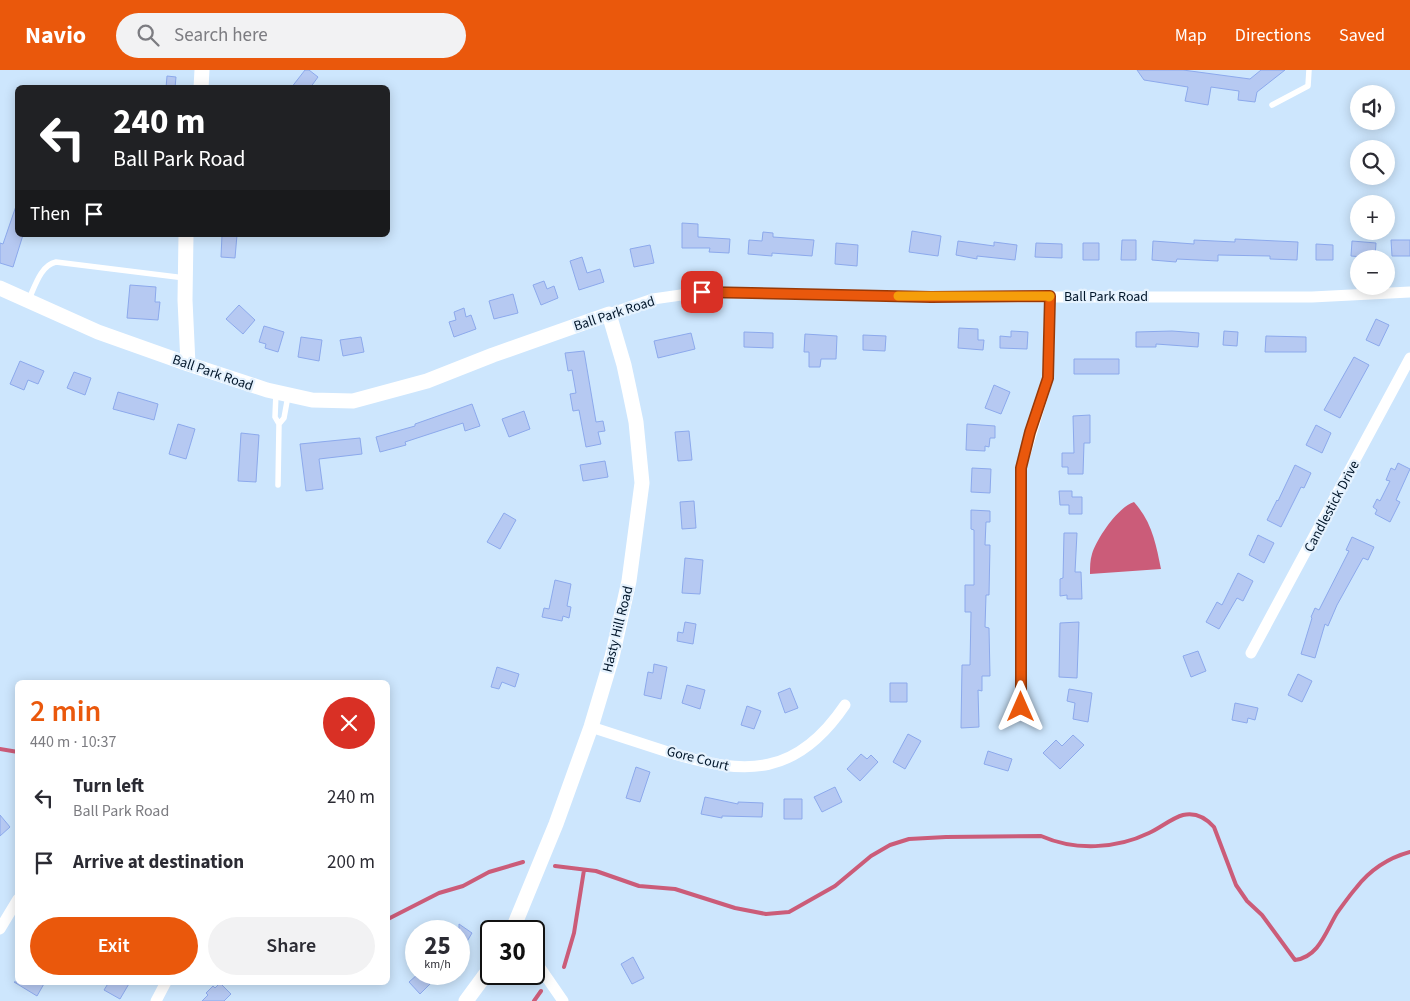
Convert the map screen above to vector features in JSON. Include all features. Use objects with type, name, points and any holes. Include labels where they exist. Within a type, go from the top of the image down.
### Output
[{"type":"street","points":[[201,85],[202,70]]},
{"type":"street","points":[[186,237],[185,300],[188,364]]},
{"type":"street","name":"Ball Park Road","points":[[0,288],[98,332],[188,364],[282,393],[312,400],[354,401],[427,381],[493,355],[653,299],[702,292],[931,297],[1312,297],[1410,292]]},
{"type":"street","points":[[1021,707],[1021,468],[1030,432],[1048,378],[1050,296]]},
{"type":"street","name":"Hasty Hill Road","points":[[517,920],[556,824],[591,727],[612,657],[630,580],[642,483],[636,422],[624,364],[609,314]]},
{"type":"street","name":"Candlestick Drive","points":[[1251,653],[1410,358]]},
{"type":"street","name":"Gore Court","points":[[591,727],[692,759],[721,766],[744,768],[767,766],[790,758],[814,742],[831,726],[845,705]]},
{"type":"street","points":[[0,930],[15,904]]},
{"type":"street","points":[[545,974],[564,1001]]},
{"type":"street","points":[[466,1001],[480,982]]},
{"type":"street","points":[[156,1001],[164,985]]},
{"type":"lane","points":[[1272,105],[1308,86],[1309,70]]},
{"type":"lane","points":[[28,301],[43,271],[50,263],[56,262],[185,278]]},
{"type":"lane","points":[[279,424],[284,418],[282,393]]},
{"type":"lane","points":[[278,485],[279,424],[275,417],[282,393]]},
{"type":"shaded area","points":[[1134,502],[1149,525],[1161,569],[1090,574],[1092,554],[1103,532],[1121,510]]},
{"type":"building","points":[[305,70],[309,70],[318,77],[312,85],[293,85]]},
{"type":"building","points":[[1137,70],[1183,70],[1250,79],[1261,70],[1285,70],[1257,92],[1255,102],[1238,100],[1239,91],[1211,87],[1208,105],[1185,101],[1188,87],[1144,80]]},
{"type":"building","points":[[167,76],[176,77],[175,85],[166,85]]},
{"type":"building","points":[[15,209],[15,237],[22,237],[13,267],[0,263],[0,243],[3,244]]},
{"type":"building","points":[[682,223],[698,224],[698,237],[730,239],[729,253],[709,252],[710,248],[682,248]]},
{"type":"building","points":[[912,231],[941,236],[938,256],[909,252]]},
{"type":"building","points":[[763,232],[773,233],[773,237],[814,240],[812,256],[772,253],[772,256],[748,254],[749,240],[762,241]]},
{"type":"building","points":[[222,237],[237,237],[235,258],[221,257]]},
{"type":"building","points":[[1235,239],[1298,242],[1297,260],[1270,259],[1270,256],[1218,255],[1218,261],[1177,259],[1176,262],[1152,260],[1153,241],[1194,244],[1194,240],[1235,242]]},
{"type":"building","points":[[1122,240],[1136,240],[1136,260],[1121,260]]},
{"type":"building","points":[[1391,240],[1410,240],[1410,256],[1395,256],[1395,250],[1392,250]]},
{"type":"building","points":[[958,241],[994,246],[994,242],[1017,245],[1015,260],[977,256],[977,259],[956,255]]},
{"type":"building","points":[[1352,241],[1376,243],[1376,250],[1351,250]]},
{"type":"building","points":[[836,243],[858,245],[857,266],[835,264]]},
{"type":"building","points":[[1036,243],[1062,244],[1062,258],[1035,257]]},
{"type":"building","points":[[1083,243],[1099,243],[1099,260],[1083,260]]},
{"type":"building","points":[[1316,244],[1333,245],[1333,260],[1316,260]]},
{"type":"building","points":[[650,245],[654,263],[634,267],[630,249]]},
{"type":"building","points":[[582,257],[587,273],[600,269],[604,282],[579,290],[570,261]]},
{"type":"building","points":[[544,281],[547,289],[554,286],[558,298],[541,305],[533,285]]},
{"type":"building","points":[[130,285],[156,287],[155,302],[160,302],[158,320],[127,318]]},
{"type":"building","points":[[513,294],[518,313],[494,319],[489,301]]},
{"type":"building","points":[[239,305],[255,320],[243,334],[226,319]]},
{"type":"building","points":[[464,308],[466,317],[471,315],[476,329],[454,337],[449,322],[456,320],[454,312]]},
{"type":"building","points":[[1376,319],[1389,325],[1379,346],[1366,340]]},
{"type":"building","points":[[264,326],[284,332],[278,352],[265,348],[266,344],[259,342]]},
{"type":"building","points":[[959,328],[978,329],[978,340],[984,340],[983,350],[958,348]]},
{"type":"building","points":[[1011,331],[1028,332],[1027,349],[1000,348],[1000,336],[1011,337]]},
{"type":"building","points":[[1172,331],[1199,333],[1198,347],[1156,344],[1156,347],[1136,347],[1136,332]]},
{"type":"building","points":[[1224,331],[1238,332],[1237,346],[1223,345]]},
{"type":"building","points":[[744,332],[773,333],[773,348],[744,347]]},
{"type":"building","points":[[691,333],[695,349],[658,358],[654,341]]},
{"type":"building","points":[[805,334],[837,336],[836,359],[821,359],[820,367],[809,367],[809,352],[804,352]]},
{"type":"building","points":[[863,335],[886,336],[885,351],[863,350]]},
{"type":"building","points":[[1266,336],[1306,337],[1306,352],[1265,352]]},
{"type":"building","points":[[301,337],[322,340],[319,361],[298,357]]},
{"type":"building","points":[[361,337],[364,352],[343,356],[340,340]]},
{"type":"building","points":[[584,351],[596,422],[603,421],[605,431],[598,432],[601,444],[586,447],[579,410],[573,411],[570,394],[576,393],[572,370],[568,371],[565,353]]},
{"type":"building","points":[[1354,357],[1369,365],[1340,418],[1324,410]]},
{"type":"building","points":[[1074,359],[1119,359],[1119,374],[1074,374]]},
{"type":"building","points":[[20,361],[44,371],[38,384],[28,380],[24,390],[10,384]]},
{"type":"building","points":[[74,372],[91,378],[85,395],[67,388]]},
{"type":"building","points":[[994,385],[1010,392],[1001,414],[985,408]]},
{"type":"building","points":[[118,392],[158,404],[154,420],[113,409]]},
{"type":"building","points":[[472,404],[480,426],[465,431],[463,423],[405,442],[406,445],[380,452],[376,437],[415,426],[415,424]]},
{"type":"building","points":[[524,411],[530,429],[509,437],[502,419]]},
{"type":"building","points":[[1090,415],[1090,443],[1084,443],[1083,474],[1068,474],[1068,467],[1062,467],[1062,453],[1074,453],[1073,416]]},
{"type":"building","points":[[178,424],[195,429],[186,459],[169,454]]},
{"type":"building","points":[[967,424],[995,426],[995,438],[990,438],[989,447],[985,446],[985,451],[966,450]]},
{"type":"building","points":[[1316,425],[1331,433],[1322,453],[1306,445]]},
{"type":"building","points":[[689,431],[692,460],[678,461],[675,432]]},
{"type":"building","points":[[241,433],[259,435],[256,482],[238,481]]},
{"type":"building","points":[[360,438],[362,454],[319,459],[323,489],[306,491],[300,444]]},
{"type":"building","points":[[605,461],[608,477],[583,481],[580,465]]},
{"type":"building","points":[[1398,463],[1410,469],[1396,500],[1400,502],[1390,522],[1375,514],[1377,510],[1373,507],[1377,499],[1380,501],[1390,481],[1386,480],[1391,468],[1395,470]]},
{"type":"building","points":[[1295,465],[1311,473],[1304,488],[1301,487],[1281,527],[1267,520]]},
{"type":"building","points":[[972,468],[991,469],[990,493],[971,492]]},
{"type":"building","points":[[1059,491],[1072,491],[1072,497],[1082,497],[1082,514],[1069,514],[1069,505],[1060,505]]},
{"type":"building","points":[[694,501],[696,528],[682,529],[680,502]]},
{"type":"building","points":[[971,510],[990,511],[990,522],[986,522],[985,545],[990,545],[989,595],[986,595],[985,627],[989,628],[990,676],[982,676],[982,691],[978,690],[979,727],[961,728],[962,665],[970,665],[971,612],[965,612],[965,585],[974,585],[974,530],[971,529]]},
{"type":"building","points":[[504,513],[516,520],[500,549],[487,542]]},
{"type":"building","points":[[1064,533],[1077,533],[1075,572],[1081,572],[1082,599],[1067,599],[1067,595],[1060,596],[1060,579],[1063,578]]},
{"type":"building","points":[[1258,535],[1274,543],[1264,563],[1249,555]]},
{"type":"building","points":[[1352,537],[1374,547],[1368,560],[1363,558],[1337,605],[1328,626],[1325,624],[1315,658],[1301,654],[1311,617],[1315,608],[1319,610],[1349,551],[1346,550]]},
{"type":"building","points":[[685,558],[703,560],[700,594],[682,593]]},
{"type":"building","points":[[1238,573],[1253,581],[1243,601],[1237,598],[1219,629],[1206,622],[1217,602],[1222,605]]},
{"type":"building","points":[[555,580],[571,584],[567,606],[571,607],[569,618],[563,616],[562,621],[542,617],[544,608],[549,609]]},
{"type":"building","points":[[685,622],[696,624],[693,644],[677,641],[678,632],[683,633]]},
{"type":"building","points":[[1079,622],[1077,678],[1059,677],[1060,623]]},
{"type":"building","points":[[1198,651],[1206,671],[1191,677],[1183,656]]},
{"type":"building","points":[[654,664],[667,667],[661,699],[644,695],[648,672],[653,673]]},
{"type":"building","points":[[497,667],[519,674],[515,687],[502,682],[499,689],[491,687]]},
{"type":"building","points":[[1298,674],[1312,681],[1302,702],[1288,695]]},
{"type":"building","points":[[890,683],[907,683],[907,702],[890,702]]},
{"type":"building","points":[[687,685],[705,690],[700,709],[682,703]]},
{"type":"building","points":[[790,688],[798,708],[785,713],[778,693]]},
{"type":"building","points":[[1069,689],[1092,693],[1088,722],[1073,719],[1075,703],[1067,701]]},
{"type":"building","points":[[1235,703],[1258,708],[1255,720],[1248,718],[1247,723],[1232,720]]},
{"type":"building","points":[[747,706],[761,711],[754,729],[741,725]]},
{"type":"building","points":[[908,734],[921,741],[905,769],[893,762]]},
{"type":"building","points":[[1073,735],[1084,745],[1060,769],[1043,753],[1056,740],[1062,746]]},
{"type":"building","points":[[988,751],[1012,759],[1008,771],[984,764]]},
{"type":"building","points":[[861,754],[867,759],[871,755],[878,762],[860,781],[847,769]]},
{"type":"building","points":[[636,767],[650,772],[640,802],[626,798]]},
{"type":"building","points":[[835,787],[842,802],[822,812],[814,797]]},
{"type":"building","points":[[705,797],[738,804],[738,802],[763,803],[762,817],[722,816],[722,818],[701,814]]},
{"type":"building","points":[[784,799],[802,799],[802,819],[784,819]]},
{"type":"building","points":[[0,815],[10,827],[0,836]]},
{"type":"building","points":[[633,957],[644,978],[632,984],[621,964]]},
{"type":"building","points":[[19,985],[43,985],[37,996]]},
{"type":"building","points":[[107,985],[128,985],[120,999],[104,990]]},
{"type":"building","points":[[218,985],[222,985],[231,994],[224,1001],[202,1001],[208,995],[206,993],[213,986],[215,988]]},
{"type":"building","points":[[412,985],[429,985],[420,994]]},
{"type":"waterway","points":[[0,749],[15,752]]},
{"type":"waterway","points":[[555,866],[596,871],[639,886],[675,889],[735,908],[766,914],[789,912],[835,886],[871,856],[890,845],[909,839],[1041,836],[1054,841],[1081,846],[1109,845],[1136,838],[1153,831],[1179,816],[1192,814],[1204,818],[1214,827],[1236,885],[1247,901],[1262,915],[1295,960],[1303,958],[1316,949],[1337,913],[1353,891],[1373,870],[1387,861],[1410,852]]},
{"type":"waterway","points":[[390,918],[439,893],[463,886],[489,872],[523,862]]},
{"type":"waterway","points":[[564,967],[574,933],[584,870]]},
{"type":"waterway","points":[[534,1001],[541,991]]},
{"type":"slow traffic","points":[[898,296],[1049,297]]},
{"type":"route","points":[[702,292],[931,297],[1050,296],[1048,378],[1040,407],[1030,432],[1021,468],[1021,707]]}]
